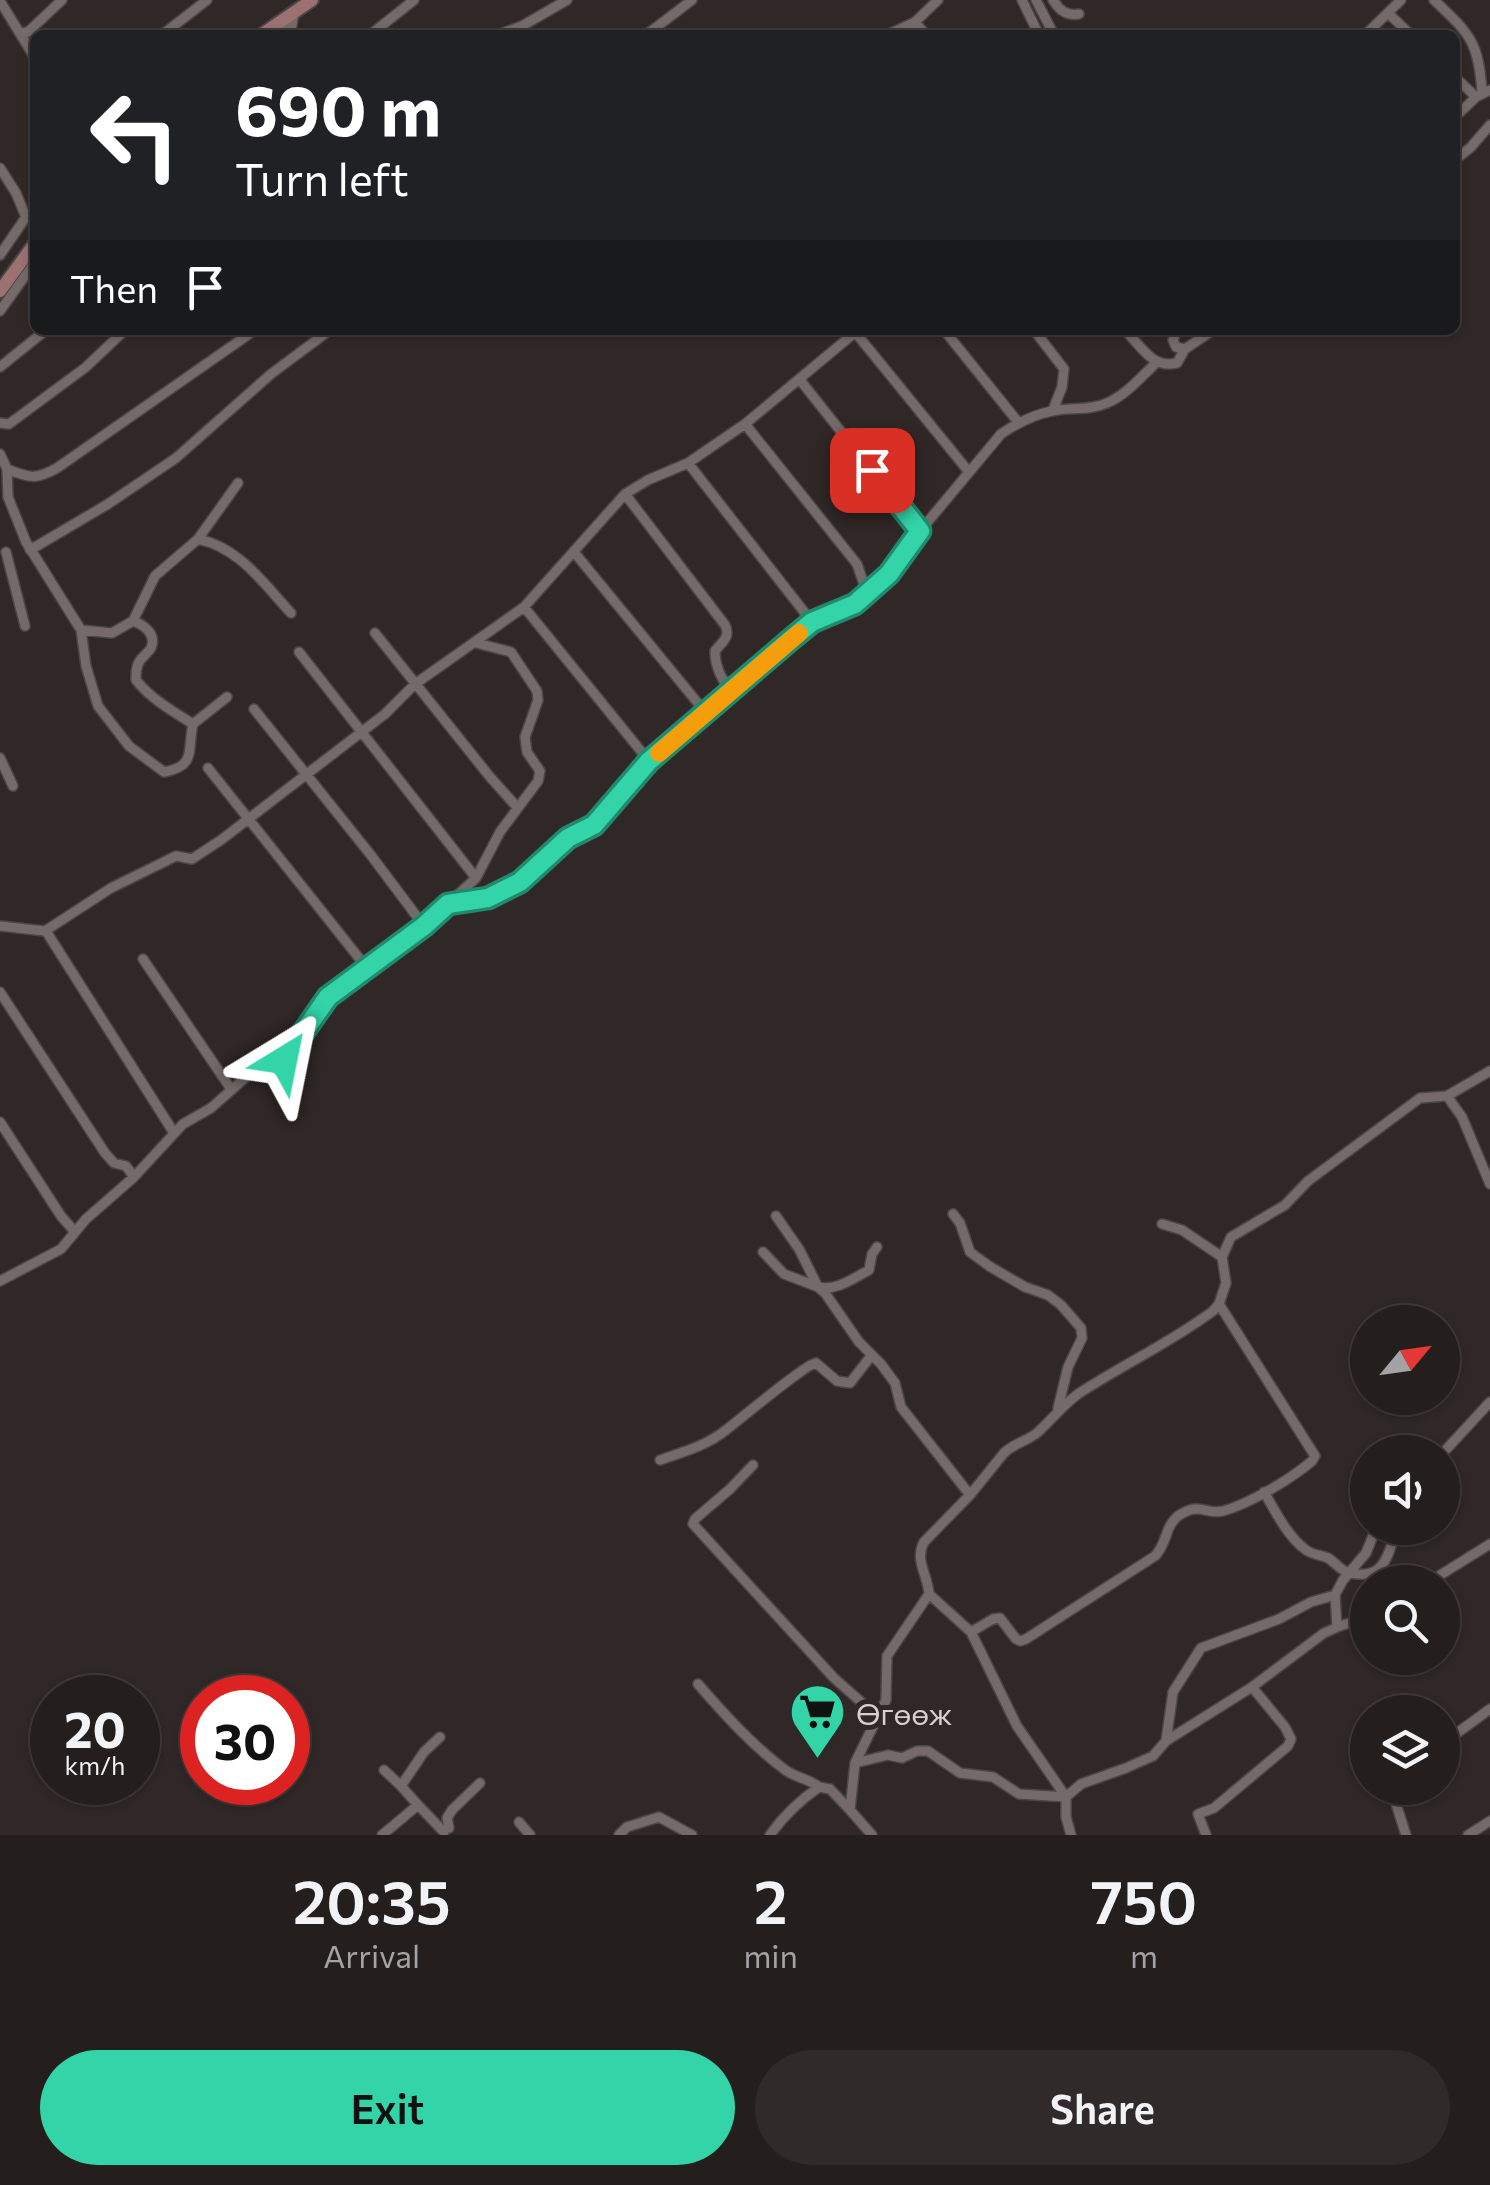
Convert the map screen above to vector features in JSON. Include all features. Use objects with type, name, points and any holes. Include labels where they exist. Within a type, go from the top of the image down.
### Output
[{"type":"main road","points":[[268,30],[312,0]]},
{"type":"main road","points":[[0,291],[18,275],[30,252]]},
{"type":"street","points":[[30,30],[62,0]]},
{"type":"street","points":[[168,30],[207,0]]},
{"type":"street","points":[[376,30],[414,0]]},
{"type":"street","points":[[510,30],[566,0]]},
{"type":"street","points":[[653,30],[692,0]]},
{"type":"street","points":[[911,30],[938,0]]},
{"type":"street","points":[[1022,0],[1037,30]]},
{"type":"street","points":[[1036,0],[1051,30]]},
{"type":"street","points":[[1053,0],[1064,12],[1080,14]]},
{"type":"street","points":[[1370,30],[1401,0]]},
{"type":"street","points":[[1434,0],[1473,43],[1482,94]]},
{"type":"street","points":[[0,1],[30,50]]},
{"type":"street","points":[[287,30],[292,26],[294,11]]},
{"type":"street","points":[[1388,13],[1406,30]]},
{"type":"street","points":[[898,30],[916,22]]},
{"type":"street","points":[[916,22],[922,30]]},
{"type":"street","points":[[20,34],[30,30]]},
{"type":"street","points":[[1460,81],[1482,94]]},
{"type":"street","points":[[1460,113],[1482,94]]},
{"type":"street","points":[[1460,156],[1490,125]]},
{"type":"street","points":[[0,168],[26,218]]},
{"type":"street","points":[[0,255],[30,214]]},
{"type":"street","points":[[0,311],[18,275],[30,266]]},
{"type":"street","points":[[0,367],[40,335]]},
{"type":"street","points":[[0,423],[9,424],[86,367],[120,335]]},
{"type":"street","points":[[7,468],[25,476],[41,477],[248,335]]},
{"type":"street","points":[[25,626],[3,553],[28,546],[108,504],[176,458],[323,335]]},
{"type":"street","points":[[0,926],[46,931],[111,888],[176,856],[192,859],[385,714],[414,684],[524,608],[625,494],[688,463],[745,424],[851,335]]},
{"type":"street","points":[[859,335],[969,472]]},
{"type":"street","points":[[948,335],[1018,422]]},
{"type":"street","points":[[1038,335],[1064,370],[1053,410]]},
{"type":"street","points":[[1130,335],[1156,363],[1165,366],[1176,363],[1185,350],[1206,335]]},
{"type":"street","points":[[1175,335],[1176,347],[1185,350]]},
{"type":"street","points":[[448,904],[488,898],[520,882],[568,838],[594,825],[649,761],[812,622],[855,604],[889,574],[1002,434],[1018,422],[1053,410],[1092,408],[1111,402],[1156,363]]},
{"type":"street","points":[[800,380],[920,531]]},
{"type":"street","points":[[745,424],[857,564],[867,593]]},
{"type":"street","points":[[0,454],[7,468],[8,497],[28,546],[81,630],[98,706],[129,746],[164,772],[177,770],[187,762],[193,724],[227,697]]},
{"type":"street","points":[[688,463],[812,622]]},
{"type":"street","points":[[81,630],[112,633],[134,620],[155,576],[198,539],[238,483]]},
{"type":"street","points":[[625,494],[725,625],[727,638],[715,651],[715,660],[731,692]]},
{"type":"street","points":[[198,539],[242,559],[292,613]]},
{"type":"street","points":[[574,552],[706,713]]},
{"type":"street","points":[[524,608],[649,761]]},
{"type":"street","points":[[134,620],[143,624],[152,639],[150,649],[136,667],[136,680],[160,704],[193,724]]},
{"type":"street","points":[[375,633],[517,807]]},
{"type":"street","points":[[0,1281],[62,1249],[86,1220],[134,1178],[190,1118],[212,1108],[262,1063],[284,1060],[328,997],[424,926],[476,878],[500,832],[538,781],[540,771],[528,752],[525,737],[538,700],[536,691],[510,652],[476,643]]},
{"type":"street","points":[[299,652],[476,878]]},
{"type":"street","points":[[254,709],[424,926]]},
{"type":"street","points":[[0,758],[13,786]]},
{"type":"street","points":[[208,768],[367,968]]},
{"type":"street","points":[[46,931],[174,1133]]},
{"type":"street","points":[[143,958],[231,1089]]},
{"type":"street","points":[[0,992],[105,1153],[114,1163],[126,1166],[134,1178]]},
{"type":"street","points":[[1071,1835],[1066,1797],[1018,1726],[971,1632],[929,1594],[919,1550],[1010,1447],[1034,1435],[1078,1395],[1206,1316],[1219,1304],[1226,1283],[1222,1257],[1231,1237],[1284,1206],[1308,1181],[1420,1098],[1447,1096],[1490,1071]]},
{"type":"street","points":[[1447,1096],[1462,1117],[1490,1184]]},
{"type":"street","points":[[0,1122],[61,1216],[76,1232]]},
{"type":"street","points":[[953,1214],[970,1252],[1025,1287],[1062,1304],[1081,1328],[1082,1338],[1068,1367],[1058,1411]]},
{"type":"street","points":[[776,1216],[818,1287],[895,1383],[900,1408],[970,1495]]},
{"type":"street","points":[[1162,1224],[1182,1230],[1222,1257]]},
{"type":"street","points":[[763,1252],[784,1274],[828,1289],[869,1270],[877,1247]]},
{"type":"street","points":[[971,1632],[1000,1618],[1016,1640],[1026,1640],[1156,1556],[1163,1548],[1171,1522],[1182,1514],[1204,1508],[1223,1511],[1264,1492],[1316,1456],[1219,1304]]},
{"type":"street","points":[[660,1460],[686,1453],[724,1432],[806,1366],[816,1363],[837,1381],[850,1383],[871,1356]]},
{"type":"street","points":[[1459,1435],[1490,1402]]},
{"type":"street","points":[[753,1465],[693,1524],[834,1678],[877,1716]]},
{"type":"street","points":[[1264,1492],[1289,1533],[1308,1552],[1350,1572],[1335,1595],[1336,1627]]},
{"type":"street","points":[[1456,1565],[1490,1544]]},
{"type":"street","points":[[850,1810],[855,1764],[886,1700],[887,1656],[929,1594]]},
{"type":"street","points":[[1166,1741],[1173,1692],[1202,1648],[1335,1595]]},
{"type":"street","points":[[855,1764],[888,1755],[902,1758],[928,1751],[960,1773],[993,1777],[1019,1794],[1066,1797],[1081,1784],[1153,1756],[1166,1741],[1252,1687],[1324,1634],[1350,1623]]},
{"type":"street","points":[[698,1684],[775,1762],[798,1778],[830,1789],[872,1835]]},
{"type":"street","points":[[1206,1835],[1198,1814],[1214,1808],[1288,1746],[1291,1739],[1252,1687]]},
{"type":"street","points":[[1460,1731],[1490,1710]]},
{"type":"street","points":[[401,1786],[424,1752],[440,1737]]},
{"type":"street","points":[[384,1770],[447,1832]]},
{"type":"street","points":[[447,1832],[447,1818],[452,1810],[480,1784]]},
{"type":"street","points":[[770,1835],[796,1804],[819,1787]]},
{"type":"street","points":[[382,1835],[418,1805]]},
{"type":"street","points":[[1396,1805],[1406,1835]]},
{"type":"street","points":[[619,1835],[628,1827],[659,1818],[692,1835]]},
{"type":"street","points":[[1468,1835],[1490,1821]]},
{"type":"street","points":[[519,1822],[530,1835]]},
{"type":"slow traffic","points":[[659,753],[799,633]]},
{"type":"place","name":"Өгөөж","points":[[817,1761]]},
{"type":"route","points":[[284,1060],[328,997],[448,904],[488,898],[520,882],[568,838],[594,825],[649,761],[789,641],[812,622],[855,604],[889,574],[920,531],[872,470]]}]
